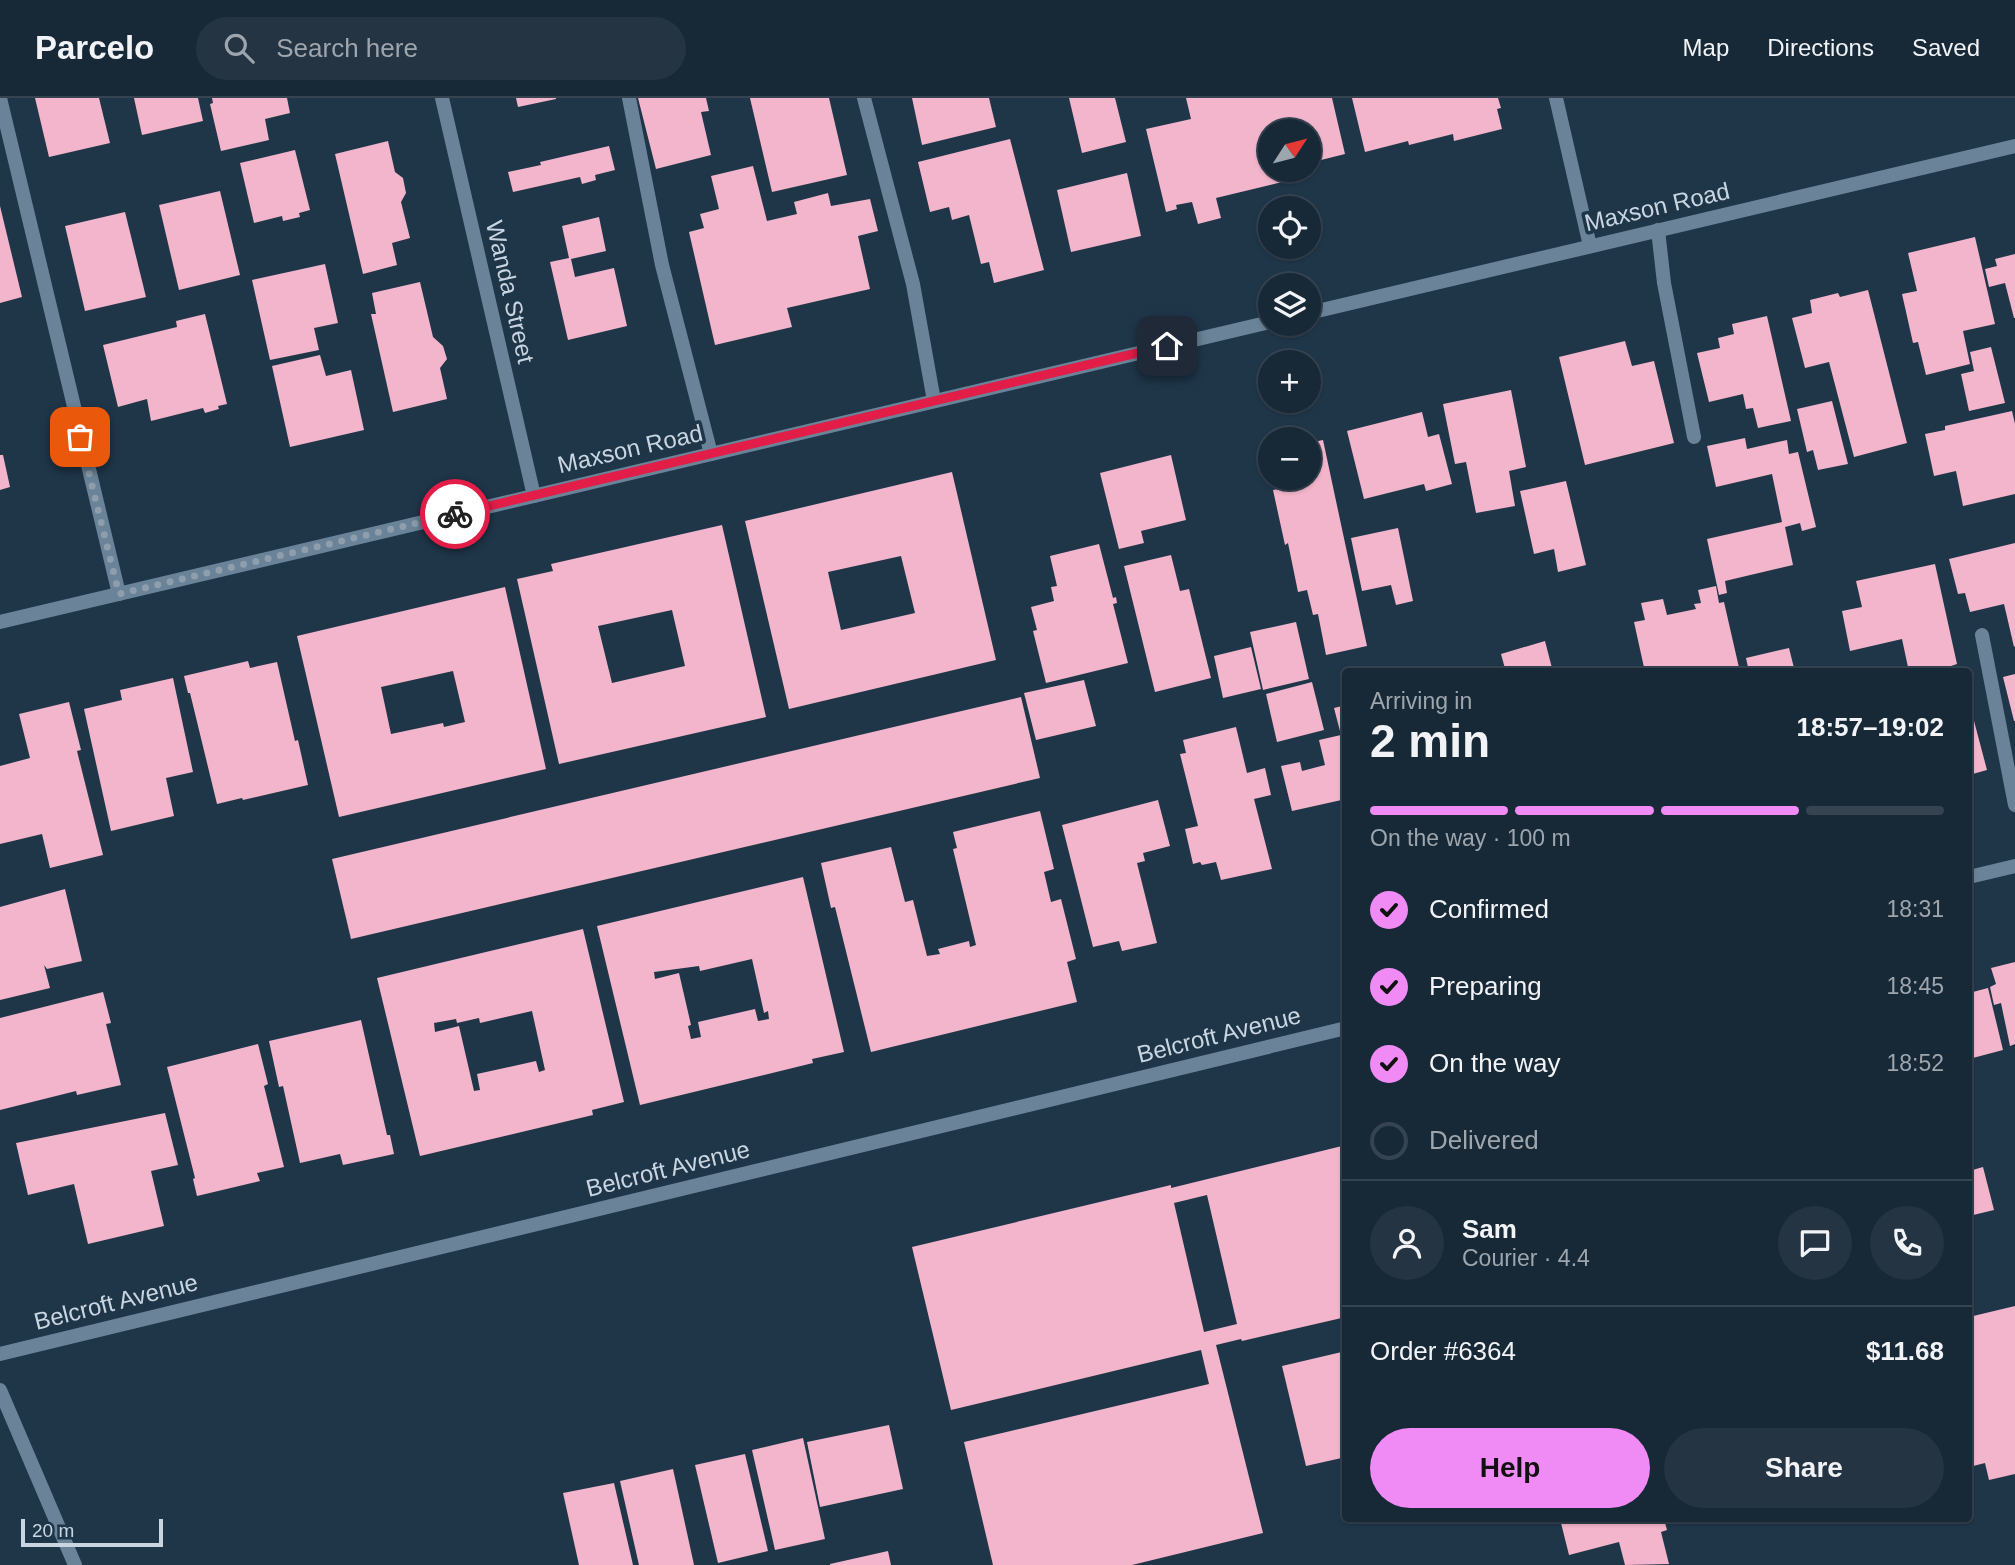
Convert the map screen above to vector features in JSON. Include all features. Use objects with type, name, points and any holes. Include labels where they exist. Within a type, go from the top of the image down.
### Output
[{"type":"street","points":[[1,98],[119,594]]},
{"type":"street","name":"Wanda Street","points":[[442,98],[534,496]]},
{"type":"street","points":[[629,98],[662,265],[711,454]]},
{"type":"street","points":[[864,98],[914,284],[934,401]]},
{"type":"street","points":[[1556,98],[1590,246]]},
{"type":"street","name":"Maxson Road","points":[[1321,310],[2015,146]]},
{"type":"street","points":[[1658,230],[1664,283],[1694,437]]},
{"type":"street","name":"Maxson Road","points":[[0,622],[1258,325]]},
{"type":"street","points":[[1982,635],[2015,805]]},
{"type":"street","points":[[1972,876],[2015,866]]},
{"type":"street","name":"Belcroft Avenue","points":[[0,1354],[1342,1029]]},
{"type":"street","points":[[0,1390],[75,1565]]},
{"type":"building","points":[[35,98],[99,98],[110,143],[49,157]]},
{"type":"building","points":[[134,98],[198,98],[203,121],[142,135]]},
{"type":"building","points":[[212,98],[287,98],[290,113],[265,119],[269,140],[221,151],[210,104],[213,103]]},
{"type":"building","points":[[516,98],[556,98],[556,99],[518,107]]},
{"type":"building","points":[[638,98],[706,98],[709,111],[701,112],[711,155],[656,169]]},
{"type":"building","points":[[750,98],[829,98],[847,175],[772,192]]},
{"type":"building","points":[[912,98],[989,98],[996,127],[922,145]]},
{"type":"building","points":[[1069,98],[1115,98],[1126,142],[1082,153]]},
{"type":"building","points":[[1186,98],[1332,98],[1345,154],[1321,160],[1321,119],[1258,119],[1258,182],[1282,182],[1216,198],[1221,218],[1198,224],[1192,202],[1176,205],[1177,209],[1166,212],[1146,129],[1191,119]]},
{"type":"building","points":[[1352,98],[1498,98],[1501,108],[1497,109],[1502,129],[1454,141],[1453,134],[1409,145],[1408,141],[1365,152]]},
{"type":"building","points":[[1010,139],[1044,270],[994,283],[989,262],[981,264],[969,215],[952,220],[949,207],[930,212],[918,162]]},
{"type":"building","points":[[388,141],[395,172],[403,178],[406,193],[401,202],[410,238],[392,243],[397,265],[363,274],[335,154]]},
{"type":"building","points":[[609,146],[615,170],[595,175],[596,180],[582,184],[580,177],[513,192],[508,172]]},
{"type":"building","points":[[295,150],[310,210],[299,213],[300,217],[283,221],[282,216],[254,223],[240,163]]},
{"type":"building","points":[[753,166],[767,221],[797,214],[794,202],[828,193],[831,206],[870,199],[878,231],[858,236],[870,289],[787,308],[792,327],[715,345],[689,232],[704,228],[700,214],[719,209],[711,176]]},
{"type":"building","points":[[1127,173],[1141,236],[1071,252],[1057,190]]},
{"type":"building","points":[[220,191],[240,275],[179,290],[159,205]]},
{"type":"building","points":[[0,206],[22,297],[0,303]]},
{"type":"building","points":[[125,212],[146,297],[85,311],[65,226]]},
{"type":"building","points":[[599,217],[606,251],[571,259],[575,277],[614,268],[627,326],[568,340],[550,262],[569,258],[562,226]]},
{"type":"building","points":[[1975,237],[1995,324],[1963,331],[1970,364],[1926,375],[1918,342],[1913,343],[1902,294],[1917,291],[1908,253]]},
{"type":"building","points":[[2015,254],[2014,318],[2005,283],[1989,287],[1985,269],[1997,266],[1995,259]]},
{"type":"building","points":[[325,264],[338,323],[314,328],[319,350],[270,360],[252,280]]},
{"type":"building","points":[[420,282],[433,337],[443,346],[447,359],[440,368],[447,399],[393,412],[371,314],[376,314],[372,293]]},
{"type":"building","points":[[1868,290],[1907,443],[1854,457],[1829,362],[1805,368],[1792,318],[1812,313],[1810,300],[1838,293],[1840,297]]},
{"type":"building","points":[[205,314],[227,404],[205,413],[203,408],[151,421],[147,399],[118,407],[103,345],[177,327],[176,321]]},
{"type":"building","points":[[1767,316],[1791,421],[1758,428],[1753,408],[1746,409],[1743,394],[1709,402],[1697,353],[1720,348],[1718,338],[1734,334],[1732,324]]},
{"type":"building","points":[[1625,341],[1632,366],[1654,361],[1674,443],[1585,465],[1559,357]]},
{"type":"building","points":[[1991,347],[2005,403],[1969,411],[1961,374],[1974,371],[1970,352]]},
{"type":"building","points":[[320,355],[326,376],[351,370],[364,430],[290,447],[272,366]]},
{"type":"building","points":[[1511,390],[1526,467],[1509,471],[1515,506],[1476,513],[1466,462],[1455,464],[1443,404]]},
{"type":"building","points":[[1832,401],[1848,464],[1818,470],[1813,450],[1807,452],[1797,409]]},
{"type":"building","points":[[2012,411],[2015,424],[2015,494],[1963,506],[1956,471],[1934,476],[1925,434],[1945,430],[1945,426]]},
{"type":"building","points":[[1422,412],[1428,437],[1439,434],[1452,484],[1426,491],[1424,484],[1364,499],[1347,431]]},
{"type":"building","points":[[1745,438],[1747,449],[1787,440],[1789,454],[1798,452],[1816,527],[1802,531],[1800,523],[1785,527],[1793,565],[1725,581],[1727,593],[1719,595],[1707,539],[1782,522],[1772,474],[1716,487],[1707,446]]},
{"type":"building","points":[[1321,440],[1367,646],[1326,655],[1318,614],[1313,615],[1307,590],[1298,592],[1273,490],[1321,490]]},
{"type":"building","points":[[0,455],[3,455],[10,487],[0,490]]},
{"type":"building","points":[[1171,455],[1186,520],[1141,531],[1144,543],[1119,549],[1100,473]]},
{"type":"building","points":[[952,472],[996,660],[789,709],[745,521]],"holes":[[[901,556],[915,613],[841,630],[828,572]]]},
{"type":"building","points":[[1566,481],[1586,565],[1558,572],[1554,549],[1534,554],[1520,491]]},
{"type":"building","points":[[722,525],[766,717],[559,764],[517,579],[553,571],[551,564]],"holes":[[[672,610],[685,666],[612,683],[598,626]]]},
{"type":"building","points":[[1398,528],[1413,601],[1396,605],[1391,585],[1362,591],[1351,538]]},
{"type":"building","points":[[2015,543],[2014,647],[2004,604],[1970,612],[1965,593],[1958,594],[1949,559]]},
{"type":"building","points":[[1099,544],[1113,598],[1116,597],[1117,603],[1113,604],[1128,663],[1046,683],[1033,631],[1037,630],[1031,607],[1054,601],[1051,587],[1057,586],[1050,556]]},
{"type":"building","points":[[1171,555],[1180,591],[1189,589],[1211,678],[1155,692],[1124,566]]},
{"type":"building","points":[[1935,564],[1957,664],[1951,668],[1908,668],[1902,639],[1850,651],[1842,611],[1862,607],[1856,581]]},
{"type":"building","points":[[1716,586],[1719,603],[1724,602],[1739,668],[1644,668],[1634,622],[1645,620],[1641,603],[1663,599],[1667,615],[1696,609],[1694,604],[1701,603],[1698,590]]},
{"type":"building","points":[[505,587],[546,769],[339,817],[297,636]],"holes":[[[453,671],[465,722],[444,727],[443,723],[391,734],[381,687]]]},
{"type":"building","points":[[1296,622],[1309,679],[1263,690],[1250,632]]},
{"type":"building","points":[[1545,641],[1552,668],[1505,668],[1501,654]]},
{"type":"building","points":[[1251,647],[1261,689],[1223,698],[1214,656]]},
{"type":"building","points":[[1789,648],[1794,668],[1748,668],[1746,658]]},
{"type":"building","points":[[248,661],[250,668],[277,662],[308,785],[217,804],[184,676]]},
{"type":"building","points":[[2015,674],[2015,721],[2014,721],[2003,677]]},
{"type":"building","points":[[173,678],[193,772],[166,778],[174,816],[111,831],[84,709],[122,700],[120,690]]},
{"type":"building","points":[[1084,680],[1096,726],[1036,740],[1024,693]]},
{"type":"building","points":[[1312,682],[1324,730],[1277,742],[1266,694]]},
{"type":"building","points":[[1021,697],[1040,778],[351,939],[332,859]]},
{"type":"building","points":[[69,702],[81,750],[77,751],[103,855],[50,868],[42,834],[0,844],[0,766],[30,758],[19,714]]},
{"type":"building","points":[[1342,706],[1342,800],[1292,811],[1281,766],[1300,762],[1302,771],[1325,765],[1319,740],[1341,735],[1334,708]]},
{"type":"building","points":[[1972,713],[1987,770],[1972,774]]},
{"type":"building","points":[[1236,727],[1247,773],[1265,768],[1271,795],[1254,799],[1272,869],[1221,880],[1216,862],[1193,864],[1185,829],[1198,826],[1180,754],[1186,753],[1183,740]]},
{"type":"building","points":[[1158,800],[1170,846],[1143,853],[1145,861],[1137,863],[1157,943],[1122,951],[1119,941],[1093,947],[1062,825]]},
{"type":"building","points":[[1040,811],[1054,869],[1044,872],[1051,902],[1061,899],[1076,959],[1067,962],[1077,1002],[871,1052],[835,907],[831,908],[821,863],[891,847],[905,902],[913,900],[927,956],[940,954],[938,949],[969,941],[970,947],[976,945],[953,849],[957,848],[953,832]]},
{"type":"building","points":[[803,877],[844,1052],[812,1059],[813,1063],[640,1105],[597,926]],"holes":[[[752,959],[764,1013],[768,1011],[769,1019],[758,1021],[755,1009],[698,1022],[701,1037],[691,1039],[688,1026],[691,1025],[679,973],[655,979],[654,972],[699,966],[700,971]]]},
{"type":"building","points":[[65,889],[82,961],[47,969],[44,965],[50,988],[0,1000],[0,907]]},
{"type":"building","points":[[583,929],[624,1102],[592,1110],[593,1115],[420,1156],[377,978]],"holes":[[[532,1011],[545,1070],[539,1072],[536,1061],[477,1074],[480,1090],[474,1091],[459,1026],[435,1032],[434,1023],[456,1019],[457,1023],[479,1018],[480,1023]]]},
{"type":"building","points":[[2015,962],[2015,1044],[2010,1046],[2001,1003],[1994,1005],[1990,987],[1996,984],[1991,968]]},
{"type":"building","points":[[1988,988],[2003,1050],[1972,1058],[1972,992]]},
{"type":"building","points":[[103,992],[111,1023],[106,1024],[121,1085],[77,1095],[76,1091],[0,1110],[0,1018]]},
{"type":"building","points":[[361,1020],[387,1135],[390,1135],[394,1154],[343,1165],[340,1154],[300,1163],[283,1086],[279,1087],[269,1041]]},
{"type":"building","points":[[258,1044],[268,1084],[264,1086],[284,1167],[257,1173],[260,1181],[197,1196],[195,1178],[167,1067]]},
{"type":"building","points":[[165,1113],[178,1165],[151,1171],[164,1226],[88,1244],[74,1184],[28,1195],[16,1143]]},
{"type":"building","points":[[1342,1146],[1342,1318],[1216,1345],[1263,1533],[1132,1565],[993,1565],[964,1442],[1209,1384],[1201,1350],[951,1410],[912,1247],[1171,1185],[1171,1188]],"holes":[[[1207,1195],[1237,1324],[1204,1332],[1174,1203]]]},
{"type":"building","points":[[1983,1167],[1994,1210],[1972,1215],[1972,1170]]},
{"type":"building","points":[[2015,1306],[2015,1474],[1989,1480],[1985,1463],[1972,1466],[1972,1316]]},
{"type":"building","points":[[1342,1352],[1342,1458],[1306,1466],[1282,1366]]},
{"type":"building","points":[[889,1425],[903,1489],[820,1507],[807,1442]]},
{"type":"building","points":[[803,1438],[825,1539],[775,1550],[752,1450]]},
{"type":"building","points":[[745,1454],[768,1551],[718,1563],[695,1465]]},
{"type":"building","points":[[673,1469],[694,1565],[639,1565],[620,1481]]},
{"type":"building","points":[[614,1483],[633,1565],[579,1565],[563,1493]]},
{"type":"building","points":[[1561,1522],[1665,1522],[1667,1530],[1661,1532],[1669,1564],[1625,1565],[1619,1542],[1569,1555]]},
{"type":"building","points":[[888,1551],[891,1565],[830,1565],[830,1564]]},
{"type":"way so far","points":[[80,437],[119,594],[455,514]]},
{"type":"route","points":[[455,514],[1167,346]]}]
